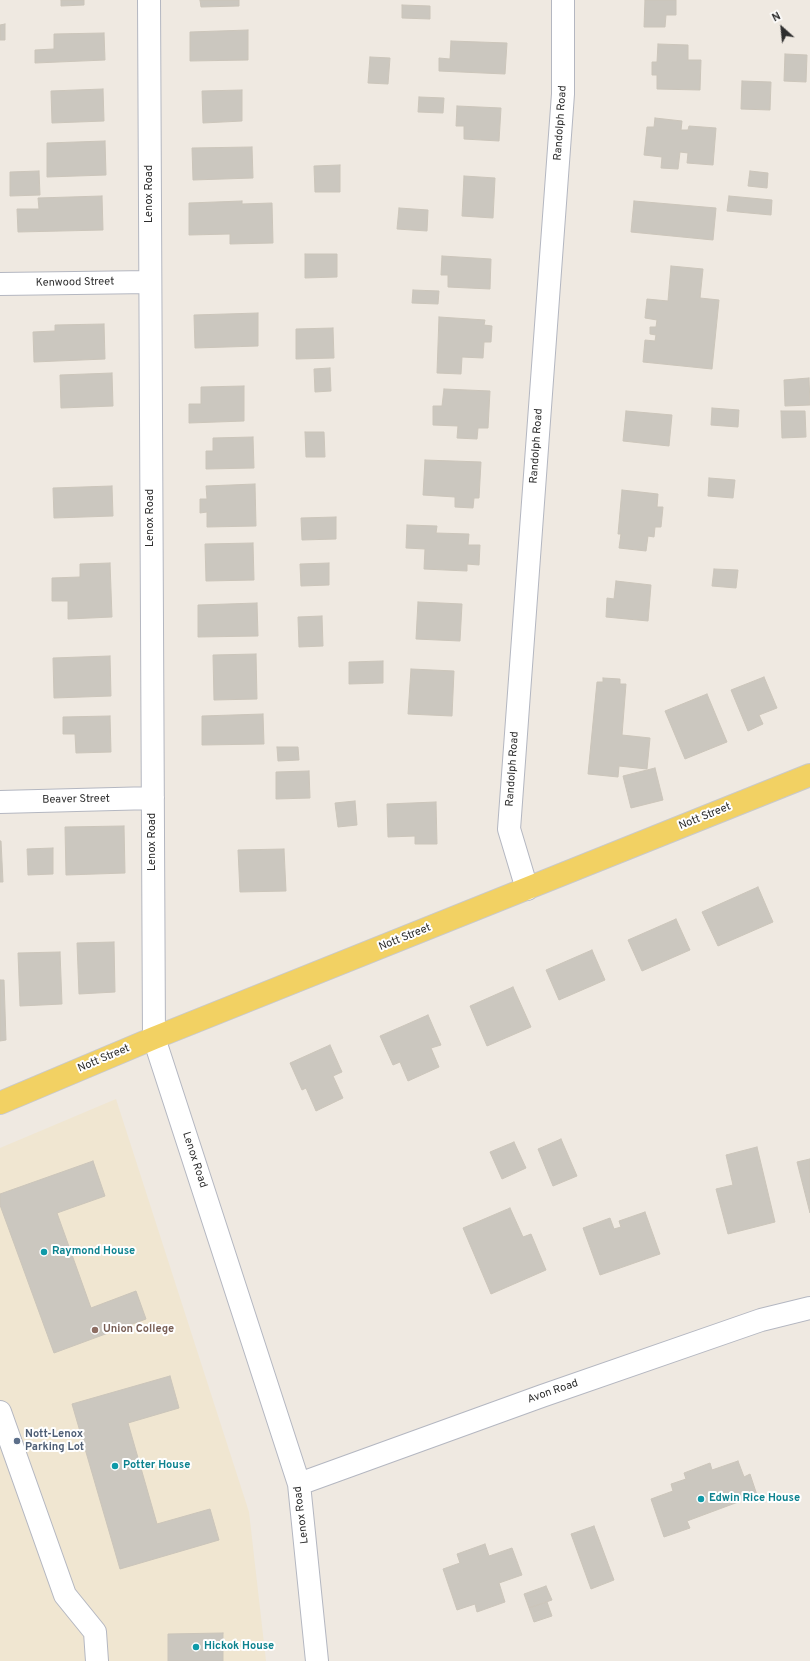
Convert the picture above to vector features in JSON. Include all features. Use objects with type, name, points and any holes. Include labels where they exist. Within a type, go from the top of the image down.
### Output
[{"type":"main road","name":"Nott Street","points":[[0,1103],[154,1038],[810,775]]},
{"type":"street","name":"Lenox Road","points":[[149,0],[154,1038],[299,1484],[317,1661]]},
{"type":"street","name":"Randolph Road","points":[[527,889],[509,829],[563,94],[563,0]]},
{"type":"street","name":"Kenwood Street","points":[[0,284],[150,282]]},
{"type":"street","name":"Beaver Street","points":[[0,802],[153,798]]},
{"type":"street","name":"Avon Road","points":[[299,1484],[549,1393],[761,1320],[810,1308]]},
{"type":"street","points":[[0,1412],[66,1596],[95,1632],[97,1661]]},
{"type":"shaded area","name":"Union College","points":[[116,1099],[249,1512],[266,1661],[0,1661],[0,1148]]},
{"type":"building","points":[[61,0],[84,0],[84,5],[61,6]]},
{"type":"building","points":[[200,0],[239,0],[239,6],[201,7]]},
{"type":"building","points":[[645,0],[676,0],[676,15],[666,15],[665,27],[644,27]]},
{"type":"building","points":[[402,5],[430,6],[430,19],[402,18]]},
{"type":"building","points":[[5,24],[5,40],[0,40],[0,25]]},
{"type":"building","points":[[248,30],[248,60],[190,61],[190,32]]},
{"type":"building","points":[[104,33],[105,60],[35,63],[35,50],[54,49],[54,34]]},
{"type":"building","points":[[451,41],[507,43],[505,74],[439,71],[439,58],[450,59]]},
{"type":"building","points":[[658,44],[688,45],[688,60],[701,60],[700,90],[657,89],[657,75],[652,75],[652,62],[657,62]]},
{"type":"building","points":[[785,54],[807,55],[806,82],[784,81]]},
{"type":"building","points":[[370,57],[390,58],[388,84],[368,83]]},
{"type":"building","points":[[742,81],[771,82],[770,110],[741,109]]},
{"type":"building","points":[[103,89],[104,121],[52,123],[51,91]]},
{"type":"building","points":[[242,90],[242,121],[203,123],[202,91]]},
{"type":"building","points":[[419,97],[444,98],[443,113],[418,112]]},
{"type":"building","points":[[457,106],[501,108],[499,141],[464,139],[464,126],[456,126]]},
{"type":"building","points":[[655,118],[682,121],[681,130],[688,130],[689,126],[716,128],[713,165],[687,163],[688,153],[680,152],[678,169],[661,168],[662,157],[644,155],[647,127],[654,127]]},
{"type":"building","points":[[105,141],[106,175],[47,177],[47,143]]},
{"type":"building","points":[[252,147],[253,178],[193,180],[192,148]]},
{"type":"building","points":[[340,165],[340,192],[315,192],[314,166]]},
{"type":"building","points":[[39,171],[40,195],[10,196],[10,172]]},
{"type":"building","points":[[750,171],[768,173],[767,188],[748,186]]},
{"type":"building","points":[[464,176],[495,178],[493,218],[462,216]]},
{"type":"building","points":[[102,196],[103,230],[18,232],[17,209],[39,209],[38,198]]},
{"type":"building","points":[[729,196],[772,200],[771,215],[727,211]]},
{"type":"building","points":[[242,201],[242,204],[272,203],[273,243],[230,244],[230,234],[189,235],[189,203]]},
{"type":"building","points":[[634,201],[716,208],[713,240],[631,232]]},
{"type":"building","points":[[399,208],[428,210],[427,231],[397,229]]},
{"type":"building","points":[[305,254],[337,254],[337,277],[305,278]]},
{"type":"building","points":[[442,256],[491,259],[490,289],[448,287],[448,275],[441,275]]},
{"type":"building","points":[[671,266],[703,269],[700,298],[719,300],[712,369],[643,362],[645,340],[655,341],[656,335],[650,334],[650,327],[656,327],[657,320],[645,318],[647,299],[668,301]]},
{"type":"building","points":[[413,290],[439,291],[438,304],[412,303]]},
{"type":"building","points":[[258,313],[258,346],[195,348],[194,315]]},
{"type":"building","points":[[439,317],[485,320],[484,325],[492,326],[491,342],[484,342],[483,358],[462,357],[461,374],[437,373]]},
{"type":"building","points":[[104,324],[105,359],[34,362],[33,332],[55,331],[55,325]]},
{"type":"building","points":[[333,328],[334,358],[296,359],[296,329]]},
{"type":"building","points":[[330,368],[331,391],[315,392],[314,369]]},
{"type":"building","points":[[112,373],[113,406],[61,408],[60,375]]},
{"type":"building","points":[[809,378],[810,405],[785,406],[784,380]]},
{"type":"building","points":[[244,386],[244,421],[189,423],[189,404],[201,404],[201,387]]},
{"type":"building","points":[[444,389],[490,391],[488,428],[478,428],[477,439],[457,438],[458,426],[433,425],[433,406],[442,406]]},
{"type":"building","points":[[712,408],[739,410],[738,427],[711,425]]},
{"type":"building","points":[[626,411],[672,415],[669,446],[623,441]]},
{"type":"building","points":[[781,411],[805,411],[806,437],[782,438]]},
{"type":"building","points":[[305,432],[324,432],[325,457],[306,457]]},
{"type":"building","points":[[253,437],[254,468],[206,469],[206,451],[213,451],[213,438]]},
{"type":"building","points":[[425,460],[481,462],[479,498],[474,498],[473,508],[455,507],[455,497],[423,495]]},
{"type":"building","points":[[709,478],[735,480],[733,498],[708,496]]},
{"type":"building","points":[[255,484],[256,526],[207,527],[207,512],[200,513],[200,499],[207,499],[206,486]]},
{"type":"building","points":[[112,486],[113,516],[54,518],[53,488]]},
{"type":"building","points":[[622,490],[658,494],[657,507],[663,507],[661,527],[655,527],[654,537],[648,536],[646,551],[619,548],[621,534],[618,534]]},
{"type":"building","points":[[336,517],[336,539],[302,540],[301,518]]},
{"type":"building","points":[[407,525],[437,526],[436,533],[469,534],[468,545],[480,545],[479,565],[467,564],[467,571],[424,569],[425,549],[406,548]]},
{"type":"building","points":[[253,543],[254,580],[206,581],[205,544]]},
{"type":"building","points":[[110,563],[112,617],[68,619],[68,601],[52,601],[52,578],[80,577],[80,564]]},
{"type":"building","points":[[329,563],[329,585],[301,586],[300,564]]},
{"type":"building","points":[[714,569],[738,570],[736,588],[712,586]]},
{"type":"building","points":[[616,581],[651,585],[648,621],[606,617],[607,598],[614,599]]},
{"type":"building","points":[[418,602],[462,604],[460,641],[416,639]]},
{"type":"building","points":[[257,603],[258,636],[198,637],[198,605]]},
{"type":"building","points":[[322,616],[323,646],[299,647],[298,617]]},
{"type":"building","points":[[256,654],[257,699],[214,700],[213,655]]},
{"type":"building","points":[[110,656],[111,696],[54,698],[53,658]]},
{"type":"building","points":[[383,661],[383,683],[349,684],[349,662]]},
{"type":"building","points":[[411,669],[454,671],[452,716],[408,714]]},
{"type":"building","points":[[764,677],[777,708],[759,715],[763,724],[748,731],[731,690]]},
{"type":"building","points":[[603,678],[620,679],[620,684],[626,684],[622,735],[650,738],[647,769],[619,766],[618,777],[588,774],[597,682],[603,682]]},
{"type":"building","points":[[707,694],[727,742],[685,759],[665,711]]},
{"type":"building","points":[[263,714],[264,744],[202,745],[202,716]]},
{"type":"building","points":[[110,716],[111,752],[76,753],[75,734],[63,734],[63,717]]},
{"type":"building","points":[[277,747],[298,747],[299,760],[278,761]]},
{"type":"building","points":[[655,768],[663,800],[631,808],[623,776]]},
{"type":"building","points":[[309,771],[310,798],[276,799],[276,772]]},
{"type":"building","points":[[355,801],[357,825],[338,827],[335,803]]},
{"type":"building","points":[[436,802],[437,844],[415,844],[415,836],[388,837],[387,804]]},
{"type":"building","points":[[124,826],[125,873],[66,875],[65,827]]},
{"type":"building","points":[[1,841],[3,882],[0,882]]},
{"type":"building","points":[[53,848],[53,874],[28,875],[27,849]]},
{"type":"building","points":[[284,849],[286,891],[240,892],[238,850]]},
{"type":"building","points":[[758,887],[773,922],[718,946],[702,912]]},
{"type":"building","points":[[676,919],[690,950],[642,971],[628,940]]},
{"type":"building","points":[[114,942],[115,992],[79,994],[77,943]]},
{"type":"building","points":[[592,950],[605,980],[559,1000],[546,970]]},
{"type":"building","points":[[60,952],[62,1004],[20,1006],[18,953]]},
{"type":"building","points":[[0,980],[4,980],[6,1040],[0,1041]]},
{"type":"building","points":[[513,987],[531,1027],[487,1046],[470,1006]]},
{"type":"building","points":[[428,1015],[441,1045],[431,1048],[439,1067],[408,1081],[400,1062],[393,1065],[380,1036]]},
{"type":"building","points":[[330,1045],[342,1072],[333,1076],[343,1098],[316,1111],[306,1088],[302,1090],[290,1063]]},
{"type":"building","points":[[561,1139],[577,1176],[553,1186],[538,1149]]},
{"type":"building","points":[[514,1142],[526,1168],[502,1179],[490,1152]]},
{"type":"building","points":[[757,1147],[775,1222],[728,1234],[716,1189],[733,1185],[726,1155]]},
{"type":"building","points":[[810,1159],[810,1213],[797,1162]]},
{"type":"building","name":"Raymond House","points":[[93,1161],[105,1196],[57,1213],[91,1308],[136,1291],[146,1319],[54,1353],[0,1205],[0,1194]]},
{"type":"building","points":[[510,1208],[523,1237],[531,1234],[546,1270],[491,1294],[463,1228]]},
{"type":"building","points":[[645,1212],[660,1254],[600,1275],[583,1228],[610,1218],[614,1229],[621,1227],[619,1221]]},
{"type":"building","name":"Potter House","points":[[170,1376],[179,1408],[128,1423],[157,1524],[210,1509],[219,1540],[120,1569],[72,1404]]},
{"type":"building","name":"Edwin Rice House","points":[[738,1461],[744,1477],[750,1474],[757,1495],[687,1521],[690,1528],[664,1537],[651,1499],[673,1491],[671,1484],[686,1479],[684,1473],[710,1463],[712,1470]]},
{"type":"building","points":[[594,1526],[614,1580],[591,1589],[571,1534]]},
{"type":"building","points":[[485,1544],[489,1556],[512,1548],[522,1575],[499,1583],[505,1602],[477,1612],[475,1604],[457,1610],[443,1569],[460,1563],[457,1554]]},
{"type":"building","points":[[546,1586],[552,1600],[529,1608],[524,1594]]},
{"type":"building","points":[[547,1602],[552,1616],[534,1622],[529,1608]]},
{"type":"building","name":"Hickok House","points":[[223,1633],[223,1661],[168,1661],[168,1634]]},
{"type":"place","name":"Raymond House","points":[[44,1252]]},
{"type":"place","name":"Union College","points":[[95,1330]]},
{"type":"place","name":"Nott-Lenox Parking Lot","points":[[17,1441]]},
{"type":"place","name":"Potter House","points":[[115,1466]]},
{"type":"place","name":"Edwin Rice House","points":[[701,1499]]},
{"type":"place","name":"Hickok House","points":[[196,1647]]}]
